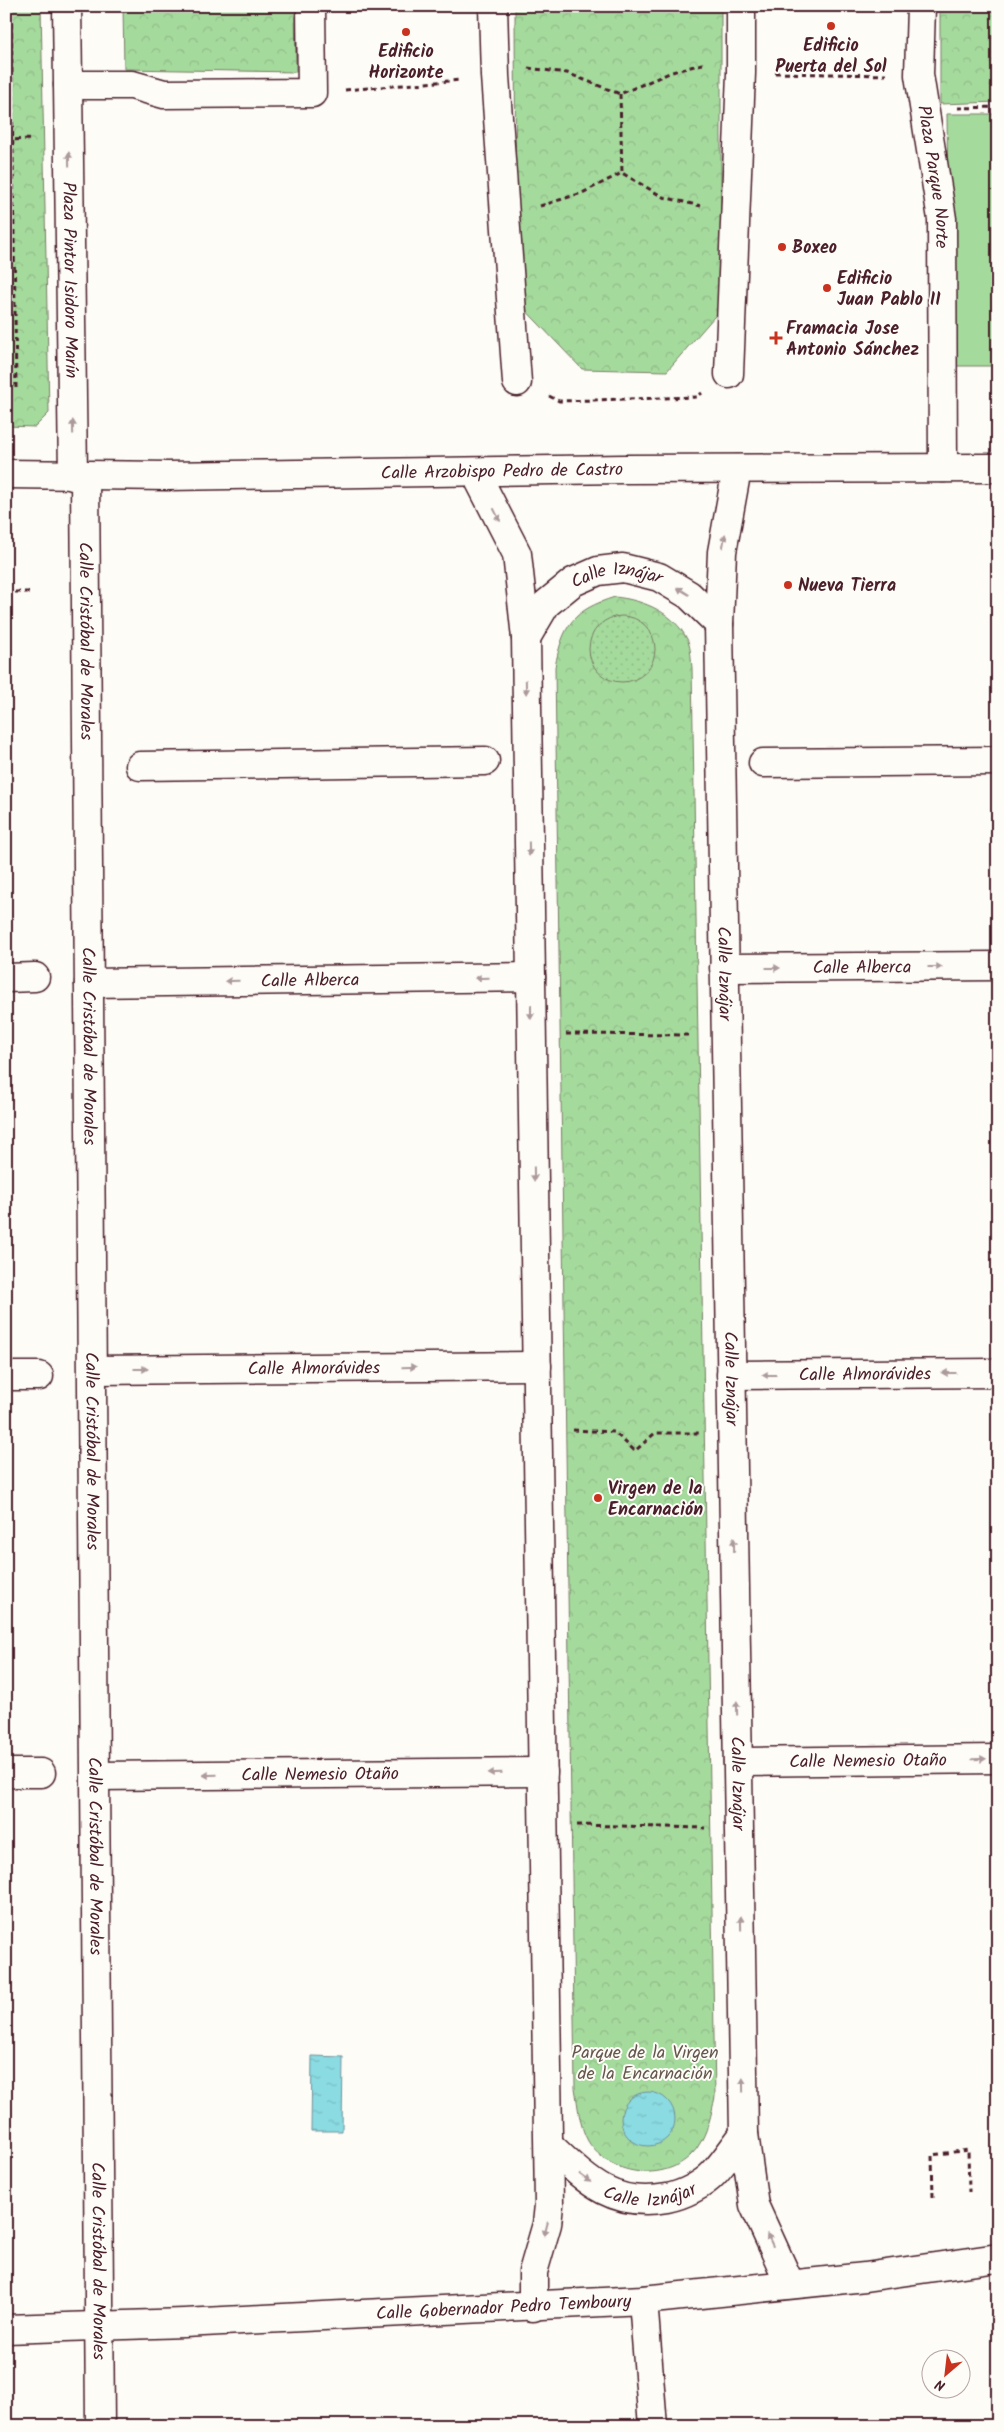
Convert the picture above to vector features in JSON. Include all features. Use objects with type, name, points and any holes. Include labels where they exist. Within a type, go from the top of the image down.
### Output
[{"type":"street","name":"Plaza Pintor Isidoro Marín","points":[[68,6],[68,84],[79,476]]},
{"type":"street","points":[[68,84],[132,85],[164,94],[312,93],[311,6]]},
{"type":"street","points":[[494,6],[495,76],[517,382]]},
{"type":"street","points":[[729,374],[741,73],[741,6]]},
{"type":"street","name":"Plaza Parque Norte","points":[[921,6],[919,76],[942,219],[944,468]]},
{"type":"street","name":"Calle Arzobispo Pedro de Castro","points":[[6,474],[79,476],[998,468]]},
{"type":"street","name":"Calle Iznájar","points":[[737,469],[722,552],[719,624],[744,2134],[754,2205],[790,2284]]},
{"type":"street","points":[[475,472],[517,554],[526,638],[550,2205],[548,2224],[533,2272],[533,2307]]},
{"type":"street","name":"Calle Cristóbal de Morales","points":[[79,476],[89,983],[100,2426]]},
{"type":"street","name":"Calle Iznájar","points":[[526,638],[546,604],[573,582],[598,571],[623,568],[659,577],[689,595],[719,624]]},
{"type":"street","points":[[763,763],[998,761]]},
{"type":"street","points":[[140,766],[485,762]]},
{"type":"street","name":"Calle Alberca","points":[[724,968],[998,966]]},
{"type":"street","points":[[6,978],[35,977]]},
{"type":"street","name":"Calle Alberca","points":[[89,983],[531,977]]},
{"type":"street","name":"Calle Almorávides","points":[[92,1370],[536,1366]]},
{"type":"street","name":"Calle Almorávides","points":[[731,1375],[998,1373]]},
{"type":"street","points":[[6,1376],[39,1376]]},
{"type":"street","name":"Calle Nemesio Otaño","points":[[738,1762],[998,1759]]},
{"type":"street","name":"Calle Nemesio Otaño","points":[[96,1776],[544,1772]]},
{"type":"street","points":[[6,1773],[41,1773]]},
{"type":"street","name":"Calle Iznájar","points":[[549,2145],[584,2179],[620,2198],[650,2201],[680,2196],[712,2174],[744,2134]]},
{"type":"street","name":"Calle Gobernador Pedro Temboury","points":[[6,2328],[100,2327],[533,2307],[643,2300],[998,2258]]},
{"type":"street","points":[[643,2300],[653,2426]]},
{"type":"path","points":[[6,10],[11,10],[16,388]]},
{"type":"path","points":[[312,93],[495,76],[527,68],[567,73],[620,94],[672,72],[702,64],[741,73],[919,76]]},
{"type":"path","points":[[620,94],[622,172]]},
{"type":"path","points":[[622,172],[663,197],[697,206],[736,199]]},
{"type":"path","points":[[504,202],[538,206],[582,193],[622,172]]},
{"type":"path","points":[[517,382],[559,401],[697,397],[729,374]]},
{"type":"path","points":[[6,592],[32,592]]},
{"type":"path","points":[[563,1034],[693,1035]]},
{"type":"path","points":[[568,1430],[614,1432],[635,1451],[655,1433],[700,1433]]},
{"type":"path","points":[[575,1825],[706,1828]]},
{"type":"path","points":[[933,2197],[932,2155],[949,2152],[968,2150],[969,2192]]},
{"type":"green space","points":[[6,6],[41,6],[49,413],[35,427],[6,426]]},
{"type":"green space","points":[[123,6],[295,6],[296,72],[124,69]]},
{"type":"green space","points":[[515,6],[721,6],[721,309],[667,371],[582,369],[516,300]]},
{"type":"green space","points":[[940,6],[998,6],[998,102],[940,104]]},
{"type":"green space","points":[[947,114],[998,114],[998,366],[950,366]]},
{"type":"green space","name":"Parque de la Virgen de la Encarnación","points":[[615,597],[647,605],[658,610],[675,623],[688,641],[692,668],[715,2097],[704,2136],[697,2148],[686,2160],[672,2167],[657,2171],[641,2172],[625,2169],[611,2163],[598,2153],[588,2141],[581,2122],[575,2088],[555,667],[562,640],[572,621],[589,608]]},
{"type":"green space","points":[[616,616],[628,616],[640,621],[650,631],[655,643],[653,662],[640,677],[628,682],[616,682],[604,677],[594,667],[589,655],[589,643],[594,631],[604,621]]},
{"type":"water","points":[[312,2056],[343,2057],[342,2131],[311,2131]]},
{"type":"water","points":[[643,2092],[653,2092],[663,2096],[671,2104],[675,2119],[671,2134],[663,2142],[653,2146],[643,2146],[633,2142],[625,2134],[621,2124],[621,2114],[625,2104],[633,2096]]},
{"type":"place","name":"Edificio Puerta del Sol","points":[[831,26]]},
{"type":"place","name":"Edificio Horizonte","points":[[406,32]]},
{"type":"place","name":"Boxeo","points":[[782,247]]},
{"type":"place","name":"Edificio Juan Pablo II","points":[[827,288]]},
{"type":"place","name":"Framacia Jose Antonio Sánchez","points":[[776,338]]},
{"type":"place","name":"Nueva Tierra","points":[[788,585]]},
{"type":"place","name":"Virgen de la Encarnación","points":[[598,1498]]}]
